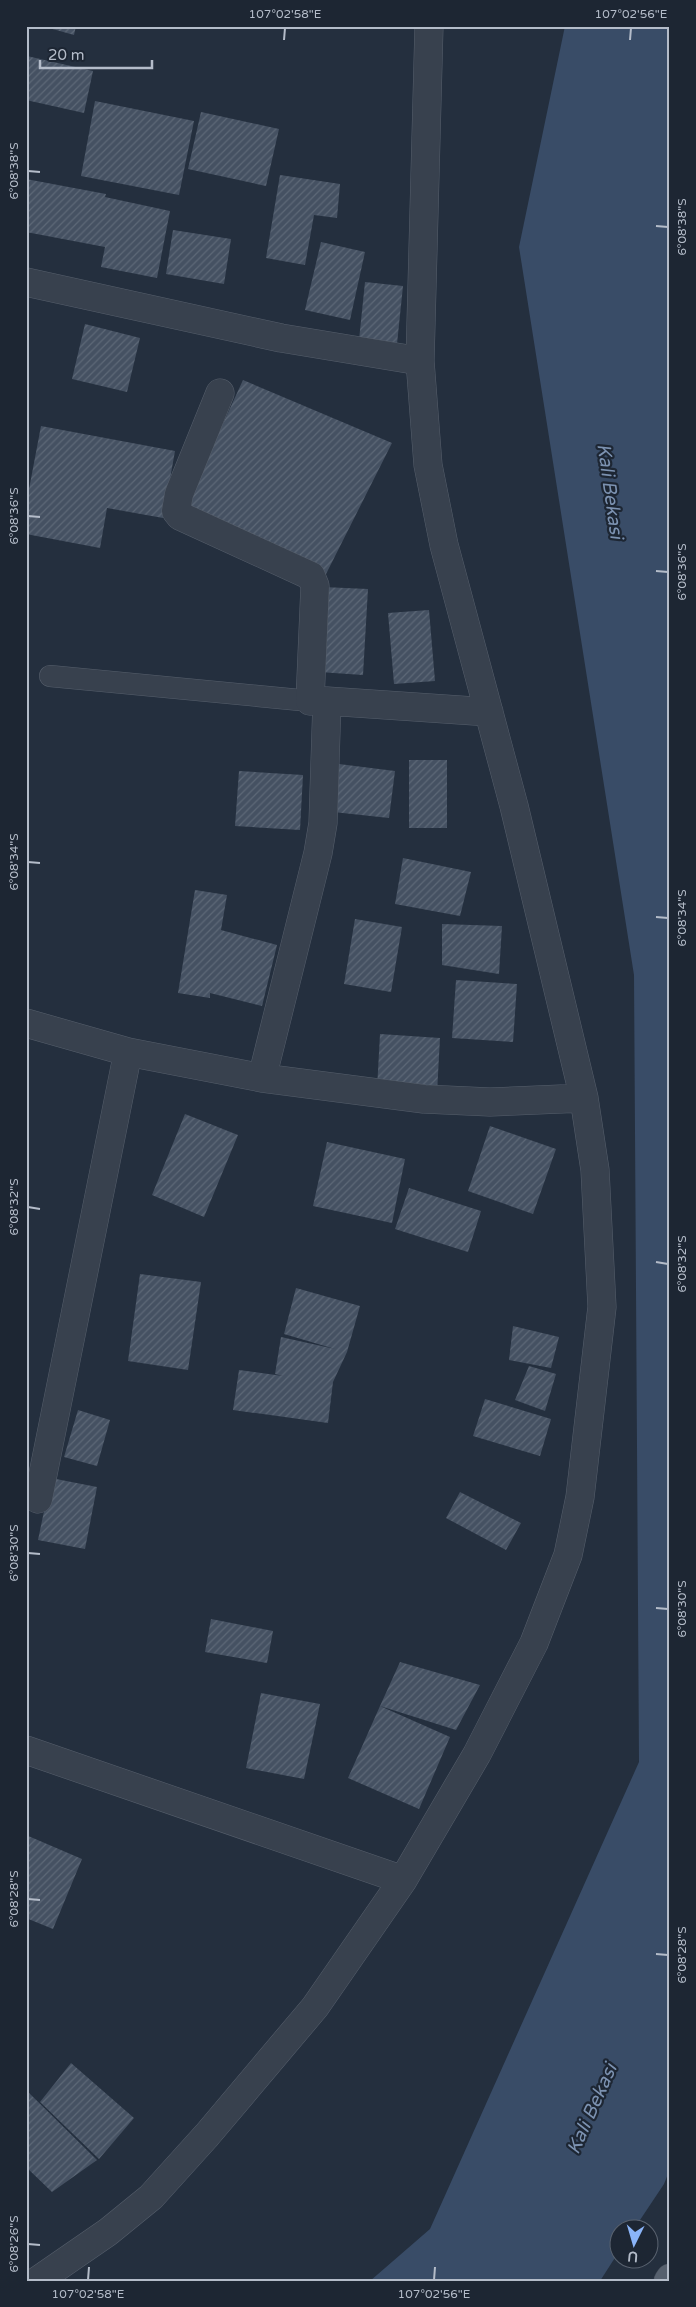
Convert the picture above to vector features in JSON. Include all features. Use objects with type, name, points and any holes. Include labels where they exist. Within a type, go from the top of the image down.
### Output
[{"type":"street","points":[[37,2281],[108,2232],[151,2197],[207,2135],[315,2006],[403,1880],[477,1754],[534,1642],[568,1555],[580,1497],[602,1307],[595,1170],[584,1098],[489,712],[444,545],[428,465],[420,361],[429,26]]},
{"type":"street","points":[[26,282],[281,338],[420,361]]},
{"type":"street","points":[[220,393],[179,494],[176,512],[180,516],[311,576],[316,586],[318,701],[324,805],[319,845],[262,1078]]},
{"type":"street","points":[[318,701],[489,712]]},
{"type":"street","points":[[26,1024],[128,1052],[262,1078],[424,1099],[490,1102],[584,1098]]},
{"type":"street","points":[[38,1499],[128,1052]]},
{"type":"street","points":[[26,1750],[403,1880]]},
{"type":"lane","points":[[50,676],[318,701]]},
{"type":"water","name":"Kali Bekasi","points":[[565,26],[670,26],[670,2169],[664,2184],[640,2220],[608,2220],[608,2269],[600,2281],[370,2281],[430,2229],[639,1762],[634,975],[519,247]]},
{"type":"building","points":[[42,26],[76,26],[74,35]]},
{"type":"building","points":[[27,56],[93,71],[84,113],[26,100]]},
{"type":"building","points":[[95,101],[194,121],[179,195],[81,176]]},
{"type":"building","points":[[201,112],[279,129],[266,186],[188,169]]},
{"type":"building","points":[[280,175],[340,184],[337,218],[314,215],[305,265],[266,258]]},
{"type":"building","points":[[26,179],[106,194],[105,197],[170,211],[157,278],[101,267],[105,247],[26,232]]},
{"type":"building","points":[[173,230],[231,239],[224,284],[166,274]]},
{"type":"building","points":[[321,242],[365,252],[350,320],[305,310]]},
{"type":"building","points":[[365,282],[403,286],[397,344],[359,340]]},
{"type":"building","points":[[85,324],[140,338],[127,392],[72,379]]},
{"type":"building","points":[[243,380],[392,443],[324,578],[182,513]]},
{"type":"building","points":[[41,426],[175,451],[163,518],[107,508],[100,548],[26,534],[26,505]]},
{"type":"building","points":[[323,587],[368,589],[363,675],[319,672]]},
{"type":"building","points":[[429,610],[435,681],[394,684],[388,613]]},
{"type":"building","points":[[409,760],[447,760],[447,828],[409,828]]},
{"type":"building","points":[[331,763],[395,771],[389,818],[324,811]]},
{"type":"building","points":[[239,771],[303,775],[300,830],[235,826]]},
{"type":"building","points":[[403,858],[471,872],[460,916],[395,904]]},
{"type":"building","points":[[195,890],[227,895],[221,930],[277,945],[262,1006],[210,993],[210,998],[178,993]]},
{"type":"building","points":[[355,919],[402,927],[391,992],[344,984]]},
{"type":"building","points":[[442,924],[502,926],[499,974],[442,965]]},
{"type":"building","points":[[456,980],[517,984],[513,1042],[452,1038]]},
{"type":"building","points":[[380,1034],[440,1038],[437,1093],[377,1089]]},
{"type":"building","points":[[185,1114],[238,1135],[204,1217],[152,1195]]},
{"type":"building","points":[[490,1126],[556,1149],[533,1214],[468,1191]]},
{"type":"building","points":[[327,1142],[405,1159],[392,1223],[313,1206]]},
{"type":"building","points":[[409,1188],[481,1211],[468,1252],[395,1229]]},
{"type":"building","points":[[140,1274],[201,1282],[188,1370],[128,1361]]},
{"type":"building","points":[[296,1288],[360,1306],[347,1352],[333,1382],[328,1423],[233,1410],[239,1370],[283,1376],[275,1374],[281,1337],[335,1349],[284,1334]]},
{"type":"building","points":[[513,1326],[559,1337],[551,1368],[509,1360]]},
{"type":"building","points":[[529,1366],[556,1374],[545,1411],[515,1400]]},
{"type":"building","points":[[485,1399],[551,1419],[540,1456],[473,1436]]},
{"type":"building","points":[[78,1410],[110,1420],[97,1466],[64,1457]]},
{"type":"building","points":[[51,1478],[97,1487],[85,1549],[38,1540]]},
{"type":"building","points":[[460,1492],[521,1523],[506,1550],[446,1518]]},
{"type":"building","points":[[211,1619],[273,1631],[267,1663],[205,1652]]},
{"type":"building","points":[[400,1662],[480,1685],[456,1730],[380,1706]]},
{"type":"building","points":[[261,1693],[320,1704],[304,1779],[246,1768]]},
{"type":"building","points":[[380,1706],[450,1737],[419,1809],[348,1778]]},
{"type":"building","points":[[26,1835],[82,1859],[53,1929],[26,1918]]},
{"type":"building","points":[[71,2063],[134,2118],[99,2159],[40,2102]]},
{"type":"building","points":[[26,2090],[97,2160],[52,2192],[26,2167]]}]
